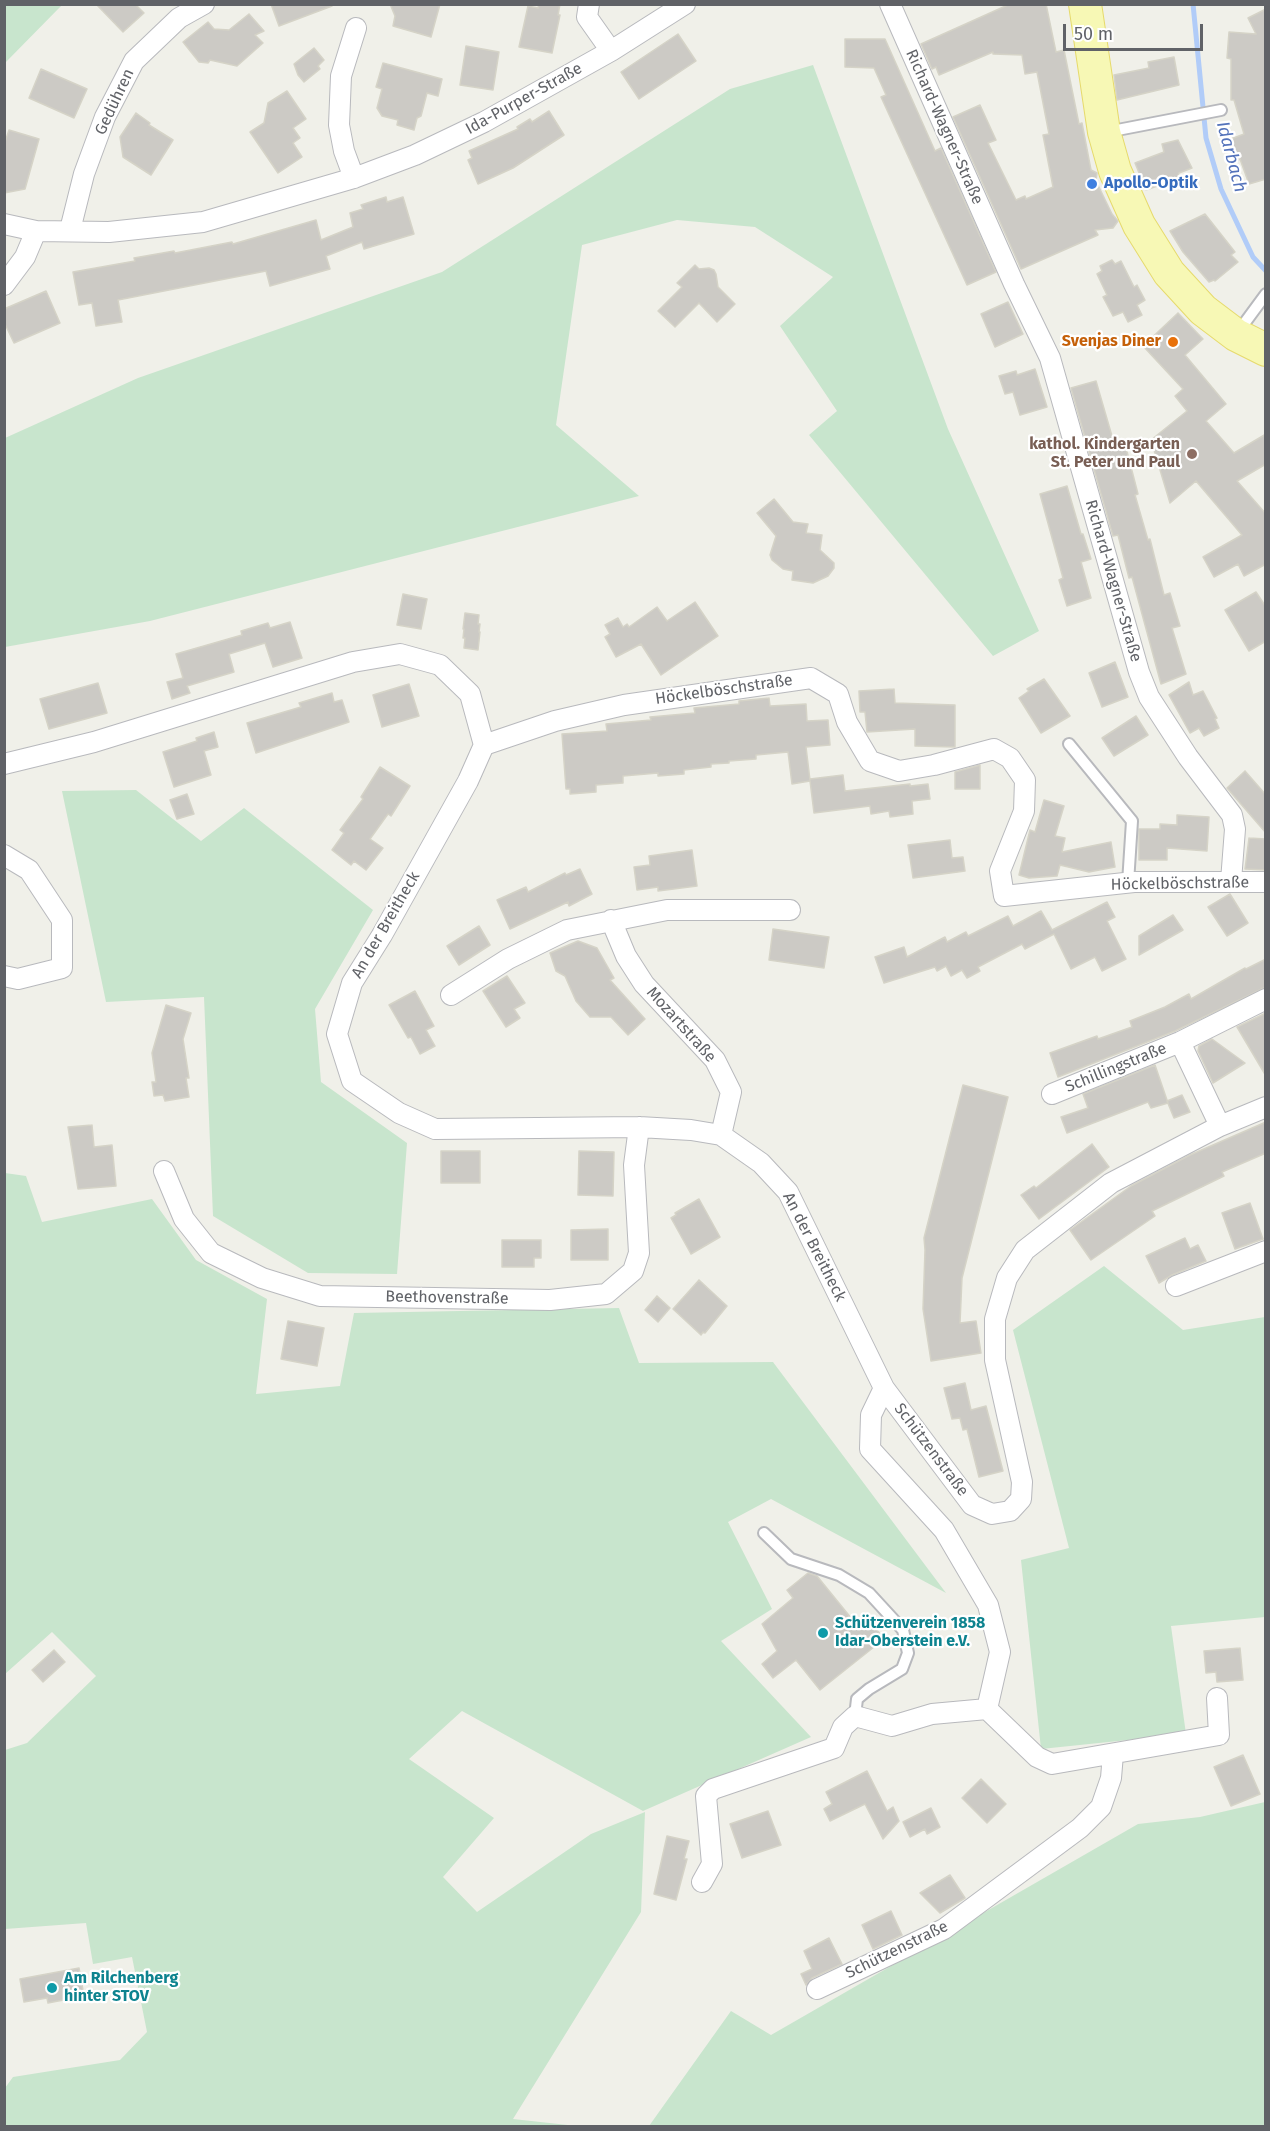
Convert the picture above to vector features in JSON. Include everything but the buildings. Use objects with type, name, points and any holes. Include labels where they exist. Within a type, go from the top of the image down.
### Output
[{"type":"main road","points":[[1085,4],[1104,132],[1123,190],[1139,225],[1169,273],[1203,310],[1236,335],[1266,350]]},
{"type":"street","name":"Gedühren","points":[[70,230],[84,174],[105,117],[134,61],[179,18],[204,4]]},
{"type":"street","points":[[589,4],[587,17],[611,51]]},
{"type":"street","name":"Ida-Purper-Straße","points":[[4,225],[36,231],[109,232],[203,222],[354,178],[415,155],[484,122],[611,51],[685,4]]},
{"type":"street","name":"Richard-Wagner-Straße","points":[[890,4],[1014,284],[1050,358],[1136,661],[1149,698],[1188,757],[1232,815],[1235,829],[1231,881]]},
{"type":"street","points":[[354,178],[344,151],[339,125],[341,76],[356,28]]},
{"type":"street","points":[[4,285],[25,257],[36,231]]},
{"type":"street","points":[[4,765],[94,742],[353,662],[400,654],[440,665],[470,694],[484,745]]},
{"type":"street","name":"Höckelböschstraße","points":[[484,745],[555,721],[624,705],[811,678],[838,694],[847,722],[870,761],[899,771],[934,765],[993,749],[1010,758],[1026,780],[1024,811],[1000,871],[1004,896],[1128,883],[1266,882]]},
{"type":"street","name":"An der Breitheck","points":[[484,745],[468,781],[382,935],[352,983],[337,1035],[351,1081],[399,1113],[435,1129],[639,1127],[691,1130],[721,1135],[761,1163],[788,1192],[884,1388]]},
{"type":"street","points":[[4,855],[29,870],[62,920],[62,968],[18,979],[4,976]]},
{"type":"street","points":[[451,996],[508,959],[567,930],[667,910],[790,910]]},
{"type":"street","name":"Mozartstraße","points":[[611,920],[626,956],[644,984],[715,1060],[730,1092],[721,1135]]},
{"type":"street","name":"Schillingstraße","points":[[1052,1094],[1180,1042],[1266,999]]},
{"type":"street","name":"Schillingstraße","points":[[1180,1042],[1220,1126]]},
{"type":"street","name":"Schützenstraße","points":[[987,1709],[1000,1652],[988,1605],[944,1530],[870,1449],[871,1415],[884,1388],[972,1505],[992,1514],[1010,1512],[1021,1499],[1022,1482],[995,1360],[995,1318],[1007,1278],[1025,1250],[1112,1183],[1220,1126],[1266,1107]]},
{"type":"street","name":"Beethovenstraße","points":[[165,1171],[184,1219],[211,1253],[262,1278],[320,1296],[550,1300],[606,1294],[633,1271],[639,1252],[634,1165],[639,1127]]},
{"type":"street","points":[[1176,1286],[1266,1251]]},
{"type":"street","points":[[702,1882],[712,1864],[706,1796],[713,1789],[834,1748],[843,1727],[855,1716],[892,1726],[932,1714],[987,1709],[1037,1757],[1052,1764],[1218,1735],[1217,1698]]},
{"type":"street","name":"Schützenstraße","points":[[817,1989],[944,1929],[1080,1828],[1101,1807],[1111,1778],[1113,1754]]},
{"type":"lane","points":[[1104,132],[1221,110]]},
{"type":"lane","points":[[1236,335],[1266,294]]},
{"type":"lane","points":[[1070,744],[1132,820],[1128,883]]},
{"type":"lane","points":[[764,1533],[791,1559],[839,1575],[869,1593],[903,1630],[908,1653],[902,1668],[857,1699],[855,1716]]},
{"type":"green space","points":[[4,5],[62,5],[5,63]]},
{"type":"green space","points":[[813,65],[948,429],[1039,631],[993,656],[809,435],[837,411],[780,326],[833,277],[755,227],[677,220],[582,245],[556,425],[639,496],[150,621],[5,647],[5,438],[138,378],[442,272],[730,89]]},
{"type":"green space","points":[[136,790],[201,841],[244,808],[373,910],[315,1009],[321,1082],[407,1143],[397,1274],[308,1273],[213,1216],[204,997],[106,1002],[62,791]]},
{"type":"green space","points":[[5,1173],[26,1176],[42,1222],[152,1199],[196,1260],[267,1299],[256,1394],[340,1386],[354,1313],[619,1308],[639,1363],[773,1362],[946,1593],[771,1499],[728,1522],[772,1609],[721,1641],[811,1737],[643,1811],[462,1711],[409,1759],[494,1818],[443,1877],[477,1912],[591,1834],[645,1812],[641,1912],[513,2119],[577,2126],[5,2126],[5,2088],[13,2077],[120,2060],[147,2032],[132,1957],[93,1964],[86,1923],[5,1929],[5,1750],[27,1743],[96,1676],[52,1632],[5,1674]]},
{"type":"green space","points":[[1104,1266],[1183,1330],[1265,1317],[1265,1617],[1171,1626],[1186,1734],[1041,1749],[1021,1560],[1069,1548],[1013,1330]]},
{"type":"green space","points":[[1265,1802],[1265,2126],[649,2126],[731,2011],[771,2035],[1138,1824],[1200,1817]]},
{"type":"waterway","name":"Idarbach","points":[[1193,4],[1206,138],[1221,189],[1253,257],[1266,271]]},
{"type":"place","name":"Apollo-Optik","points":[[1092,184]]},
{"type":"place","name":"Svenjas Diner","points":[[1173,342]]},
{"type":"place","name":"kathol. Kindergarten St. Peter und Paul","points":[[1192,454]]},
{"type":"place","name":"Schützenverein 1858 Idar-Oberstein e.V.","points":[[823,1633]]},
{"type":"place","name":"Am Rilchenberg hinter STOV","points":[[52,1988]]}]
